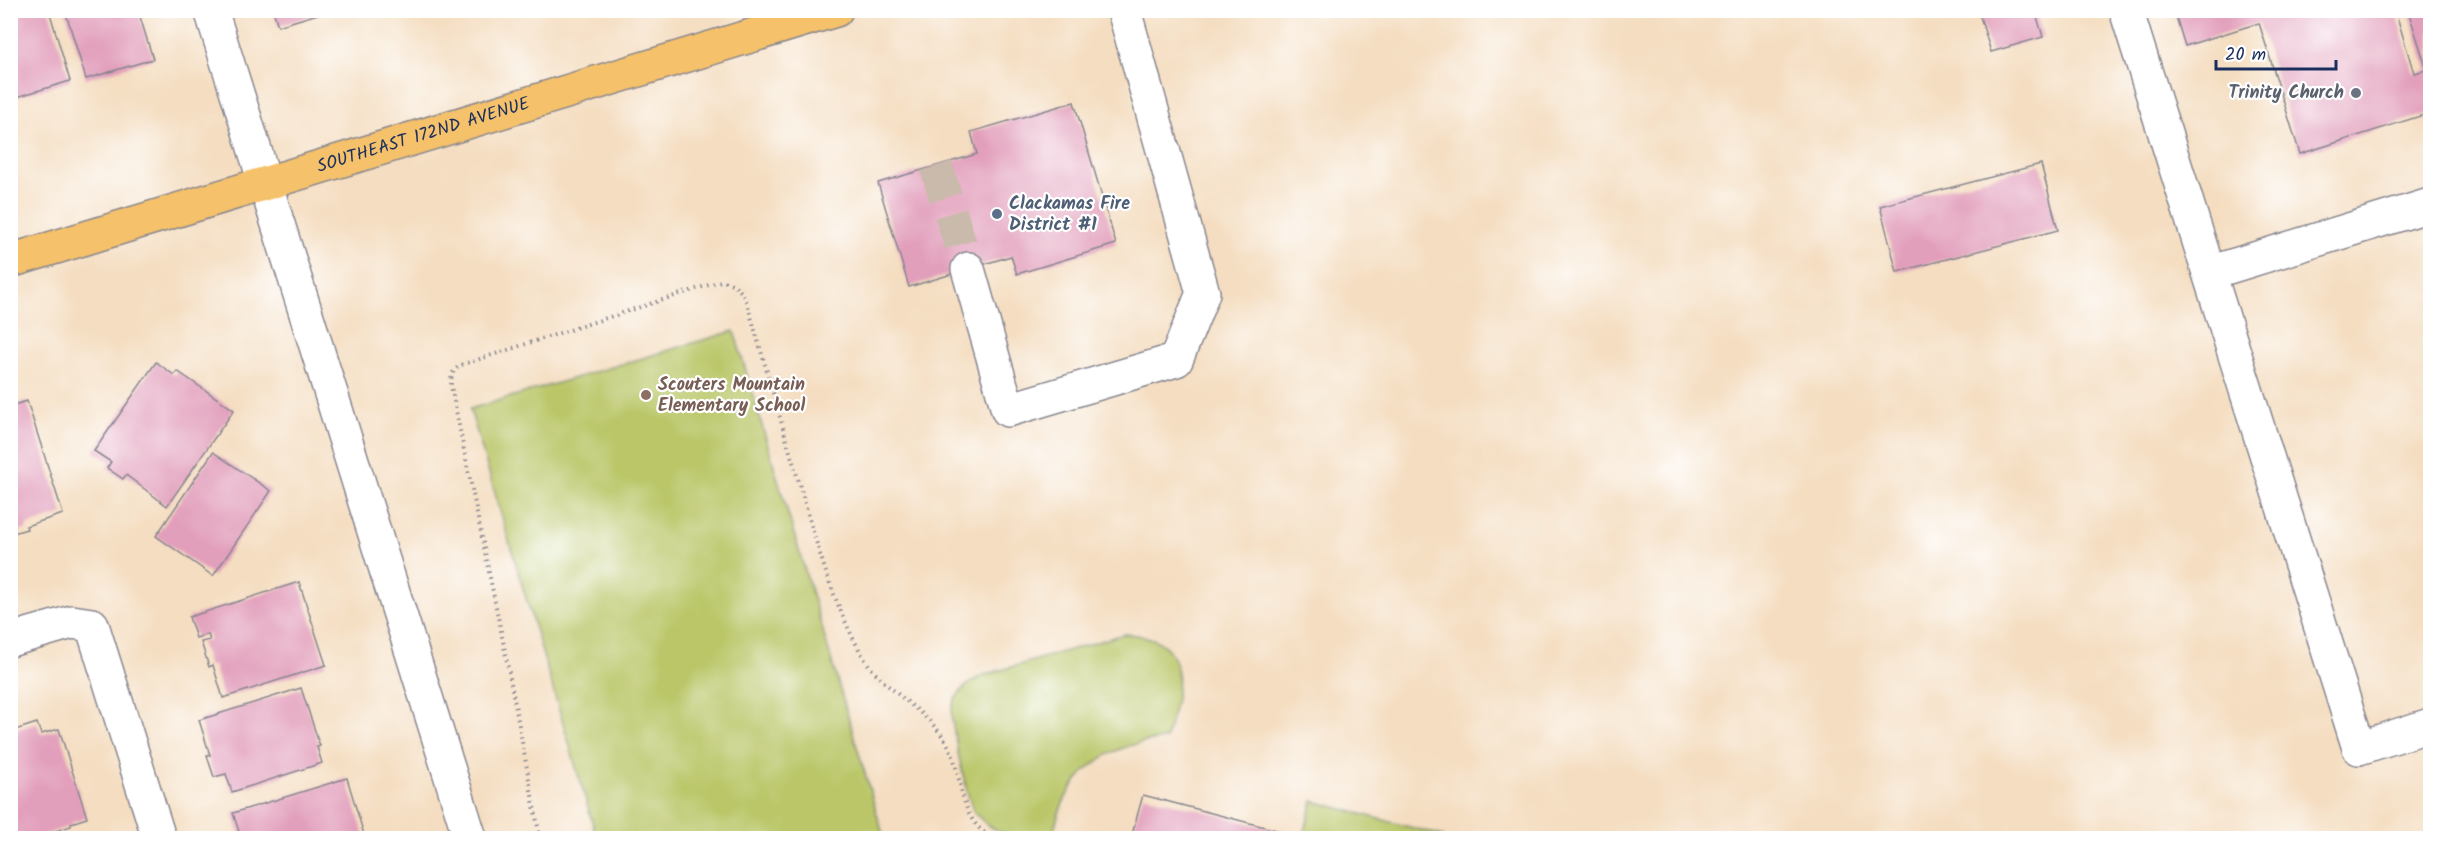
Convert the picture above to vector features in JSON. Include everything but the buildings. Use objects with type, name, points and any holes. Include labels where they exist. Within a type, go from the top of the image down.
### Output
[{"type":"main road","name":"SOUTHEAST 172ND AVENUE","points":[[10,261],[836,10]]},
{"type":"street","points":[[212,10],[470,838]]},
{"type":"street","points":[[968,269],[1008,410],[1176,360],[1203,293],[1124,10]]},
{"type":"street","points":[[2126,10],[2359,748],[2430,725]]},
{"type":"street","points":[[2209,273],[2430,205]]},
{"type":"street","points":[[10,640],[72,622],[92,626],[159,838]]},
{"type":"path","points":[[540,838],[503,640],[451,386],[451,375],[461,365],[721,281],[732,283],[741,290],[747,303],[824,566],[861,654],[878,677],[933,725],[946,741],[969,815],[985,835],[993,838]]},
{"type":"green space","points":[[734,331],[884,838],[597,838],[470,409]]},
{"type":"green space","points":[[1124,634],[1147,637],[1163,644],[1172,656],[1177,670],[1177,686],[1166,739],[1123,748],[1105,756],[1090,767],[1066,797],[1052,838],[1015,836],[990,826],[975,814],[960,762],[952,718],[953,704],[959,694],[981,676]]},
{"type":"green space","points":[[1313,801],[1443,836],[1442,838],[1303,838]]},
{"type":"tunnel","points":[[936,166],[968,269]]},
{"type":"place","name":"Trinity Church","points":[[2356,93]]},
{"type":"place","name":"Clackamas Fire District #1","points":[[997,214]]},
{"type":"place","name":"Scouters Mountain Elementary School","points":[[646,395]]}]
